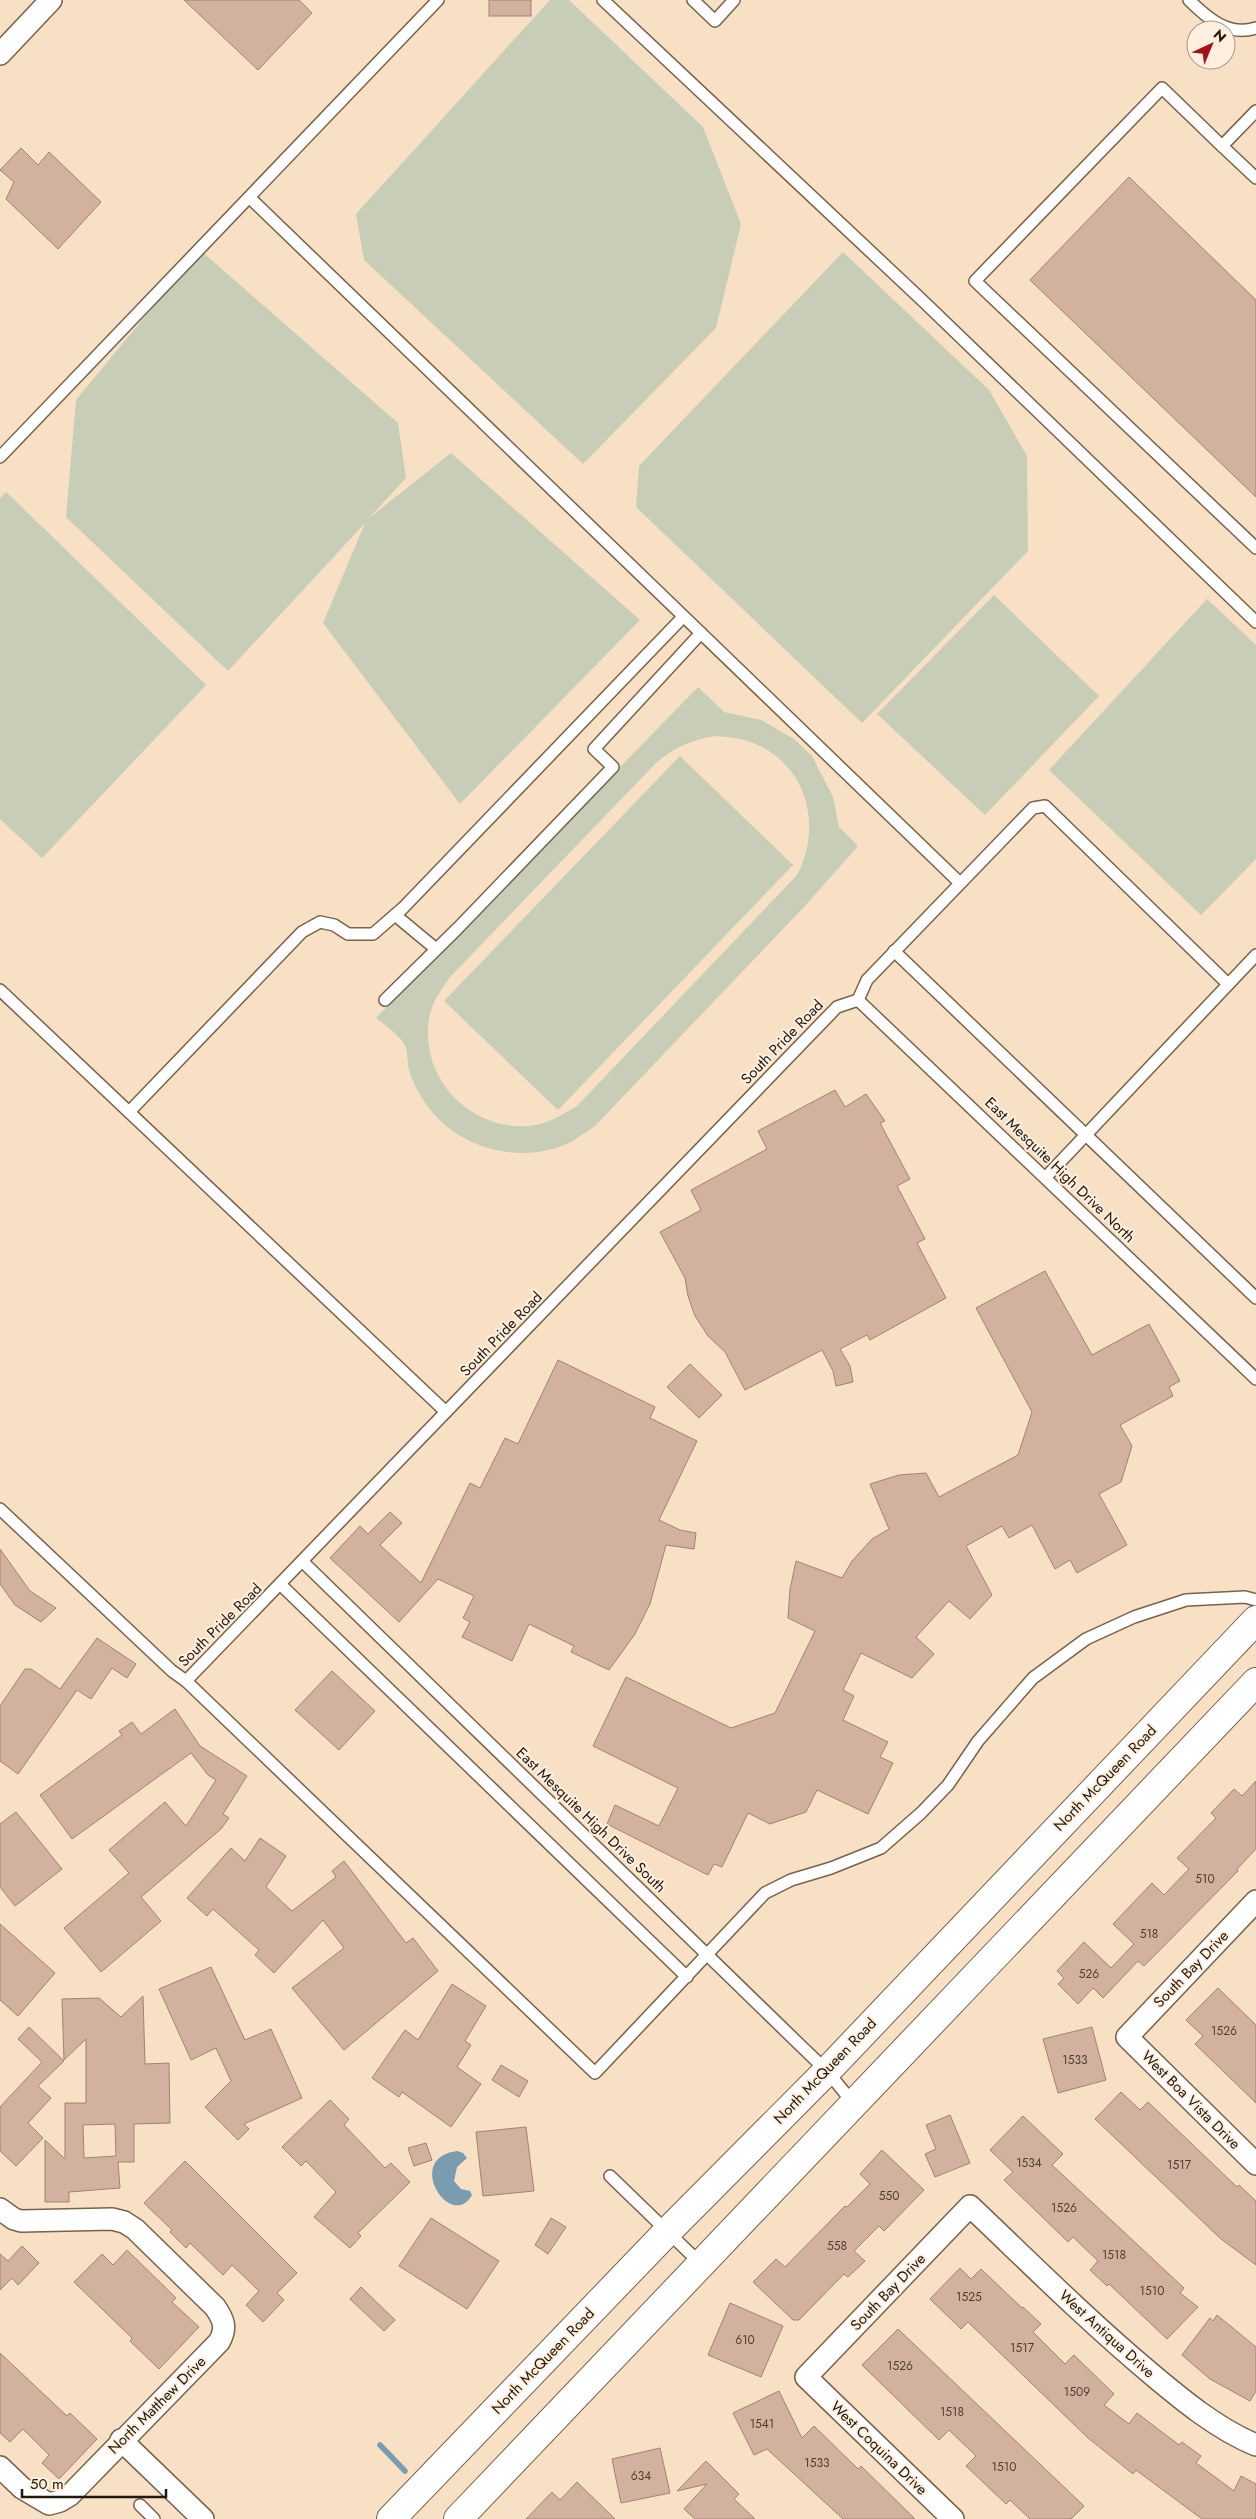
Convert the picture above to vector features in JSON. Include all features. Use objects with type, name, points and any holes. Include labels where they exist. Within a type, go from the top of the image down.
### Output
[{"type":"main road","name":"North McQueen Road","points":[[391,2519],[667,2232],[827,2071],[1256,1620]]},
{"type":"main road","points":[[458,2519],[1256,1682]]},
{"type":"street","points":[[0,54],[51,0]]},
{"type":"street","name":"South Bay Drive","points":[[1127,2037],[1256,1901]]},
{"type":"street","name":"West Boa Vista Drive","points":[[1127,2037],[1256,2164]]},
{"type":"street","name":"South Bay Drive","points":[[806,2377],[970,2206]]},
{"type":"street","name":"West Antiqua Drive","points":[[970,2206],[1138,2363],[1179,2398],[1242,2439],[1256,2445]]},
{"type":"street","name":"North Matthew Drive","points":[[0,2209],[14,2219],[22,2221],[112,2219],[124,2222],[135,2230],[215,2307],[223,2318],[225,2332],[219,2342],[70,2494],[60,2501],[49,2504],[22,2488],[0,2467]]},
{"type":"street","name":"West Coquina Drive","points":[[806,2377],[953,2519]]},
{"type":"street","points":[[121,2440],[203,2519]]},
{"type":"lane","points":[[0,457],[438,0]]},
{"type":"lane","points":[[603,0],[923,301],[1256,622]]},
{"type":"lane","points":[[693,0],[715,21],[734,0]]},
{"type":"lane","points":[[1189,0],[1205,16],[1224,27],[1245,32],[1256,28]]},
{"type":"lane","points":[[1256,178],[1162,88],[975,280],[1256,548]]},
{"type":"lane","points":[[1222,146],[1256,111]]},
{"type":"lane","points":[[250,198],[621,560],[701,633],[960,883]]},
{"type":"lane","points":[[129,1112],[302,932],[320,922],[334,925],[348,934],[373,934],[395,915],[683,617]]},
{"type":"lane","points":[[385,1000],[613,767],[594,749],[701,633]]},
{"type":"lane","points":[[858,1000],[867,980],[894,951],[1033,808],[1045,806],[1228,984]]},
{"type":"lane","points":[[395,915],[436,949]]},
{"type":"lane","points":[[894,951],[1256,1298]]},
{"type":"lane","points":[[1046,1177],[1256,955]]},
{"type":"lane","points":[[0,990],[446,1412]]},
{"type":"lane","name":"South Pride Road","points":[[186,1681],[281,1585],[837,1007],[858,1000]]},
{"type":"lane","name":"East Mesquite High Drive North","points":[[858,1000],[1256,1379]]},
{"type":"lane","points":[[0,1509],[172,1671],[186,1681],[595,2073],[765,1893],[791,1880],[830,1868],[881,1848],[921,1813],[948,1785],[978,1741],[1033,1678],[1086,1640],[1134,1617],[1186,1600],[1245,1597],[1256,1600]]},
{"type":"lane","name":"East Mesquite High Drive South","points":[[303,1562],[827,2071],[854,2104]]},
{"type":"lane","points":[[281,1585],[687,1977]]},
{"type":"lane","points":[[610,2176],[701,2264]]},
{"type":"lane","points":[[140,2505],[154,2519]]},
{"type":"green space","points":[[550,0],[569,0],[703,127],[741,224],[716,328],[583,464],[364,260],[356,214]]},
{"type":"green space","points":[[200,250],[398,423],[406,478],[369,518],[451,453],[640,620],[460,804],[323,623],[365,523],[228,671],[66,517],[76,400]]},
{"type":"green space","points":[[843,252],[989,390],[1027,456],[1028,551],[862,723],[636,507],[639,466]]},
{"type":"green space","points":[[6,492],[206,685],[42,858],[0,819],[0,498]]},
{"type":"green space","points":[[994,595],[1099,696],[985,815],[877,714]]},
{"type":"green space","points":[[1207,599],[1256,645],[1256,859],[1201,915],[1049,770]]},
{"type":"green space","points":[[698,687],[724,712],[761,720],[794,739],[812,756],[833,797],[839,827],[858,846],[803,908],[595,1126],[573,1141],[554,1149],[533,1153],[513,1153],[492,1149],[473,1142],[455,1132],[439,1120],[418,1092],[409,1070],[404,1044],[395,1033],[376,1018]],"holes":[[[715,736],[753,743],[771,753],[786,766],[798,781],[805,798],[809,817],[809,837],[805,856],[797,875],[577,1106],[547,1122],[528,1126],[506,1125],[486,1119],[467,1108],[452,1094],[439,1077],[431,1058],[428,1036],[430,1014],[438,995],[450,977],[655,764],[669,753],[690,742]]]},
{"type":"green space","points":[[680,756],[793,865],[558,1110],[444,1001]]},
{"type":"water","points":[[457,2151],[463,2153],[467,2158],[457,2167],[454,2181],[461,2189],[470,2191],[472,2195],[463,2204],[453,2205],[436,2190],[432,2178],[434,2166],[441,2156]]},
{"type":"building","points":[[184,0],[299,0],[312,13],[258,70]]},
{"type":"building","points":[[489,0],[531,0],[531,16],[489,16]]},
{"type":"building","points":[[21,148],[38,165],[49,152],[101,202],[58,249],[6,199],[14,182],[0,170]]},
{"type":"building","points":[[1129,177],[1256,300],[1256,497],[1030,280]]},
{"type":"building","points":[[835,1090],[845,1107],[866,1094],[885,1121],[880,1123],[910,1179],[897,1186],[925,1239],[917,1243],[946,1298],[870,1340],[867,1335],[840,1349],[850,1366],[853,1382],[836,1386],[833,1371],[822,1350],[745,1390],[725,1352],[708,1336],[695,1316],[688,1296],[685,1278],[660,1232],[701,1210],[691,1190],[767,1149],[758,1131]]},
{"type":"building","points":[[1045,1271],[1092,1355],[1149,1324],[1180,1381],[1169,1387],[1173,1396],[1120,1425],[1132,1446],[1121,1482],[1099,1494],[1127,1545],[1077,1573],[1070,1560],[1055,1569],[1032,1525],[1009,1538],[1002,1526],[966,1546],[992,1595],[970,1619],[949,1601],[916,1637],[934,1654],[912,1678],[861,1653],[843,1690],[854,1696],[843,1720],[888,1742],[880,1757],[893,1763],[868,1814],[817,1790],[806,1812],[770,1824],[748,1813],[722,1867],[714,1864],[708,1875],[607,1824],[615,1805],[659,1826],[678,1788],[593,1746],[626,1677],[731,1728],[775,1713],[815,1631],[788,1618],[790,1589],[796,1561],[842,1578],[852,1561],[872,1539],[889,1529],[870,1484],[899,1475],[926,1473],[939,1497],[1018,1455],[1032,1412],[976,1308]]},
{"type":"building","points":[[558,1360],[655,1407],[650,1418],[697,1441],[659,1520],[680,1530],[696,1533],[694,1549],[666,1545],[650,1604],[635,1634],[609,1670],[571,1652],[574,1646],[529,1624],[512,1661],[462,1637],[470,1622],[463,1618],[474,1596],[438,1579],[399,1622],[330,1558],[360,1526],[368,1534],[390,1512],[402,1523],[380,1545],[421,1583],[470,1483],[480,1488],[505,1438],[518,1444]]},
{"type":"building","points":[[690,1364],[722,1395],[699,1418],[667,1387]]},
{"type":"building","points":[[0,1549],[30,1591],[56,1608],[41,1622],[15,1605],[0,1584]]},
{"type":"building","points":[[97,1638],[136,1664],[127,1678],[112,1668],[91,1699],[77,1690],[18,1774],[0,1761],[0,1706],[25,1669],[31,1669],[60,1689]]},
{"type":"building","points":[[332,1671],[375,1711],[339,1750],[295,1710]]},
{"type":"building","points":[[175,1709],[200,1746],[247,1776],[223,1814],[229,1818],[221,1829],[141,1897],[161,1921],[101,1972],[64,1928],[129,1873],[109,1850],[165,1802],[186,1826],[216,1780],[208,1775],[191,1753],[72,1839],[40,1795],[122,1735],[119,1731],[132,1722],[141,1734]]},
{"type":"building","points":[[1256,1781],[1256,1849],[1237,1869],[1238,1871],[1144,1966],[1138,1961],[1103,1998],[1093,1988],[1078,2004],[1058,1984],[1064,1978],[1057,1971],[1084,1942],[1111,1968],[1134,1944],[1113,1924],[1152,1883],[1164,1895],[1189,1869],[1177,1858],[1216,1818],[1211,1813],[1234,1789],[1242,1796]]},
{"type":"building","points":[[16,1812],[62,1869],[15,1906],[0,1887],[0,1824]]},
{"type":"building","points":[[260,1838],[286,1856],[266,1887],[292,1911],[336,1877],[332,1871],[344,1861],[406,1943],[413,1938],[438,1971],[344,2050],[292,1988],[344,1948],[323,1920],[274,1973],[255,1955],[259,1950],[213,1909],[207,1916],[187,1898],[231,1848],[245,1861]]},
{"type":"building","points":[[0,1924],[55,1973],[18,2016],[0,2000]]},
{"type":"building","points":[[211,1967],[245,2040],[271,2029],[302,2098],[244,2124],[249,2129],[238,2140],[205,2107],[231,2081],[216,2048],[191,2060],[159,1989]]},
{"type":"building","points":[[452,1984],[486,2006],[465,2041],[471,2045],[457,2067],[481,2084],[451,2127],[402,2092],[399,2097],[372,2078],[405,2030],[418,2040]]},
{"type":"building","points":[[1218,1988],[1256,2025],[1256,2103],[1195,2044],[1203,2036],[1186,2020]]},
{"type":"building","points":[[143,1996],[145,2064],[169,2063],[170,2123],[134,2124],[134,2162],[118,2162],[120,2188],[69,2192],[69,2202],[45,2202],[45,2140],[65,2159],[65,2103],[86,2103],[86,2039],[64,2060],[62,1999],[99,1998],[121,2017]],"holes":[[[115,2124],[116,2156],[84,2158],[83,2125]]]},
{"type":"building","points":[[29,2027],[64,2061],[38,2086],[51,2098],[28,2123],[43,2138],[16,2166],[0,2151],[0,2107],[42,2062],[18,2039]]},
{"type":"building","points":[[1092,2027],[1106,2080],[1058,2093],[1043,2039]]},
{"type":"building","points":[[501,2065],[528,2081],[519,2097],[492,2080]]},
{"type":"building","points":[[1121,2092],[1140,2110],[1148,2102],[1237,2187],[1239,2185],[1256,2201],[1256,2265],[1221,2239],[1095,2119]]},
{"type":"building","points":[[330,2100],[349,2119],[344,2125],[385,2168],[391,2163],[410,2182],[358,2233],[361,2236],[350,2248],[314,2217],[336,2192],[306,2161],[301,2166],[282,2147]]},
{"type":"building","points":[[950,2115],[970,2163],[935,2177],[925,2154],[936,2149],[926,2125]]},
{"type":"building","points":[[1023,2116],[1063,2154],[1052,2165],[1184,2288],[1180,2293],[1198,2307],[1167,2339],[1109,2284],[1107,2286],[1090,2270],[1098,2261],[1073,2237],[1068,2242],[1004,2180],[1013,2172],[990,2150]]},
{"type":"building","points":[[526,2127],[534,2191],[483,2196],[476,2132]]},
{"type":"building","points":[[426,2143],[432,2160],[414,2166],[408,2148]]},
{"type":"building","points":[[882,2150],[924,2190],[884,2231],[879,2226],[854,2251],[865,2261],[848,2277],[844,2274],[799,2320],[793,2320],[753,2282],[776,2259],[785,2267],[845,2206],[847,2207],[870,2184],[860,2174]]},
{"type":"building","points":[[185,2161],[297,2273],[277,2293],[284,2300],[263,2322],[246,2305],[259,2291],[232,2265],[223,2275],[190,2243],[186,2248],[170,2232],[172,2230],[144,2203]]},
{"type":"building","points":[[431,2218],[499,2261],[467,2309],[399,2266]]},
{"type":"building","points":[[551,2218],[566,2227],[548,2254],[535,2245]]},
{"type":"building","points":[[22,2246],[39,2263],[18,2285],[12,2278],[0,2290],[0,2254],[8,2261]]},
{"type":"building","points":[[127,2250],[176,2298],[172,2302],[199,2327],[159,2369],[130,2341],[132,2338],[74,2282],[102,2254],[113,2265]]},
{"type":"building","points":[[960,2268],[971,2279],[981,2269],[1023,2307],[1041,2324],[1033,2332],[1065,2364],[1074,2355],[1114,2394],[1104,2405],[1129,2424],[1137,2413],[1179,2445],[1182,2442],[1201,2456],[1196,2463],[1234,2491],[1241,2476],[1256,2484],[1256,2519],[1202,2519],[1136,2470],[1133,2474],[1087,2437],[968,2322],[961,2329],[930,2299]]},
{"type":"building","points":[[361,2287],[395,2320],[384,2331],[350,2299]]},
{"type":"building","points":[[730,2303],[783,2326],[761,2377],[708,2355]]},
{"type":"building","points":[[1217,2315],[1256,2347],[1256,2391],[1250,2401],[1210,2379],[1182,2355],[1210,2318],[1213,2321]]},
{"type":"building","points":[[898,2329],[1084,2506],[1071,2519],[1030,2519],[1010,2500],[1006,2504],[966,2466],[976,2456],[949,2430],[939,2440],[862,2365]]},
{"type":"building","points":[[0,2353],[67,2416],[70,2413],[97,2439],[59,2479],[42,2463],[49,2455],[23,2429],[10,2442],[0,2433]]},
{"type":"building","points":[[779,2391],[802,2438],[814,2426],[858,2469],[861,2466],[915,2519],[843,2519],[767,2449],[754,2455],[733,2413]]},
{"type":"building","points":[[660,2448],[670,2493],[621,2503],[612,2459]]},
{"type":"building","points":[[706,2461],[739,2494],[734,2499],[755,2519],[695,2519],[684,2509],[707,2484],[677,2491]]},
{"type":"building","points":[[577,2482],[615,2519],[526,2519],[552,2492],[560,2500]]},
{"type":"waterway","points":[[380,2445],[405,2471]]}]
